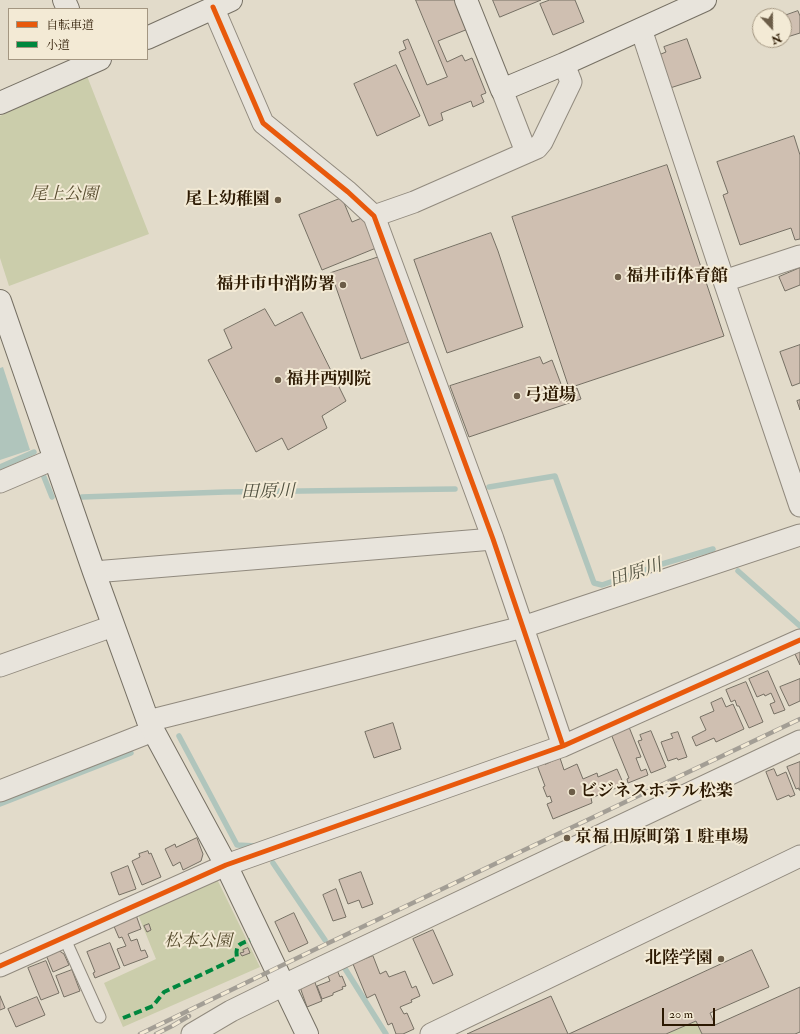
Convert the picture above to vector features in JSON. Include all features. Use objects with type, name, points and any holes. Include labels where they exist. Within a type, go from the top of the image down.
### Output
[{"type":"street","points":[[466,0],[526,152]]},
{"type":"street","points":[[502,90],[564,64],[705,0]]},
{"type":"street","points":[[148,38],[222,4],[263,123],[348,192],[374,216],[492,539],[564,746]]},
{"type":"street","points":[[641,29],[800,506]]},
{"type":"street","points":[[0,103],[92,61]]},
{"type":"street","points":[[374,216],[414,202],[540,146],[571,82],[564,64]]},
{"type":"street","points":[[724,281],[800,256]]},
{"type":"street","points":[[0,300],[54,459],[150,726],[226,865],[307,1034]]},
{"type":"street","points":[[0,482],[54,459]]},
{"type":"street","points":[[0,791],[150,726],[523,627],[800,534]]},
{"type":"street","points":[[94,572],[492,539]]},
{"type":"street","points":[[0,666],[113,626]]},
{"type":"street","points":[[0,966],[226,865],[564,746],[799,641]]},
{"type":"street","points":[[192,1034],[231,1011],[284,985],[800,741]]},
{"type":"street","points":[[431,1034],[800,856]]},
{"type":"lane","points":[[64,937],[100,1017]]},
{"type":"green space","name":"尾上公園","points":[[87,76],[149,234],[9,286],[0,258],[0,116]]},
{"type":"green space","name":"松本公園","points":[[217,879],[260,967],[123,1027],[104,983],[156,959],[137,912]]},
{"type":"green space","points":[[696,1021],[702,1034],[666,1034]]},
{"type":"shaded area","points":[[3,367],[30,450],[0,460],[0,368]]},
{"type":"building","points":[[416,0],[456,0],[468,29],[438,41],[447,62],[462,55],[465,61],[472,58],[486,93],[481,95],[484,102],[473,107],[471,101],[441,113],[443,120],[429,126],[399,52],[406,49],[403,41],[408,39],[427,85],[447,77]]},
{"type":"building","points":[[493,0],[541,0],[500,17]]},
{"type":"building","points":[[550,0],[575,0],[584,22],[553,35],[540,4]]},
{"type":"building","points":[[798,11],[800,16],[800,33],[792,36],[792,13]]},
{"type":"building","points":[[687,39],[701,78],[667,89],[656,56],[666,52],[664,47]]},
{"type":"building","points":[[396,65],[420,116],[377,136],[354,84]]},
{"type":"building","points":[[794,136],[800,155],[800,239],[795,240],[791,228],[740,245],[723,195],[728,193],[717,162]]},
{"type":"building","name":"福井市体育館","points":[[667,165],[724,336],[569,388],[512,217]]},
{"type":"building","points":[[342,198],[352,222],[369,215],[381,246],[322,270],[299,215]]},
{"type":"building","points":[[491,233],[523,327],[447,353],[414,260]]},
{"type":"building","points":[[379,257],[409,342],[361,359],[331,273]]},
{"type":"building","points":[[800,268],[800,285],[785,291],[779,277]]},
{"type":"building","name":"福井西別院","points":[[265,309],[275,326],[302,312],[346,401],[322,416],[327,428],[288,450],[282,438],[256,452],[208,360],[232,348],[224,330]]},
{"type":"building","points":[[800,345],[800,383],[792,386],[780,352]]},
{"type":"building","name":"弓道場","points":[[540,357],[543,364],[552,360],[564,392],[577,388],[581,399],[469,437],[450,386]]},
{"type":"building","points":[[800,400],[800,410],[797,401]]},
{"type":"building","points":[[800,652],[800,665],[795,654]]},
{"type":"building","points":[[768,671],[785,710],[774,714],[770,704],[775,702],[771,693],[765,696],[764,694],[757,697],[749,679]]},
{"type":"building","points":[[800,679],[800,701],[789,706],[780,687]]},
{"type":"building","points":[[746,682],[763,722],[749,728],[739,706],[737,706],[735,700],[731,702],[726,690]]},
{"type":"building","points":[[722,698],[726,707],[733,704],[744,729],[716,742],[714,738],[696,746],[692,737],[706,730],[700,717],[714,711],[711,703]]},
{"type":"building","points":[[393,723],[401,749],[374,758],[365,732]]},
{"type":"building","points":[[629,727],[641,757],[636,758],[641,771],[646,769],[648,775],[628,783],[627,779],[629,778],[611,734]]},
{"type":"building","points":[[651,731],[666,767],[651,773],[638,741],[642,740],[640,735]]},
{"type":"building","points":[[678,732],[687,757],[668,761],[661,742],[673,738],[671,734]]},
{"type":"building","points":[[560,758],[564,770],[577,764],[583,779],[597,773],[598,777],[617,769],[624,785],[591,798],[592,803],[553,819],[547,804],[552,802],[550,796],[547,797],[543,787],[545,786],[537,765],[544,762],[545,764]]},
{"type":"building","points":[[800,762],[799,790],[799,788],[796,789],[787,767]]},
{"type":"building","points":[[774,769],[777,776],[786,772],[795,795],[790,797],[789,795],[777,800],[766,772]]},
{"type":"building","points":[[197,838],[203,854],[201,861],[183,870],[180,862],[173,866],[165,849],[175,844],[176,847]]},
{"type":"building","points":[[148,851],[149,854],[151,853],[161,877],[142,885],[132,861],[140,857],[139,854]]},
{"type":"building","points":[[128,866],[136,889],[119,895],[111,873]]},
{"type":"building","points":[[361,872],[373,904],[362,908],[359,900],[348,904],[339,880]]},
{"type":"building","points":[[336,889],[346,917],[333,921],[323,895]]},
{"type":"building","points":[[294,913],[308,943],[289,952],[275,922]]},
{"type":"building","points":[[136,915],[141,929],[128,934],[131,941],[137,939],[141,951],[145,950],[148,957],[124,966],[117,949],[126,946],[122,937],[119,938],[113,924]]},
{"type":"building","points":[[149,924],[151,930],[147,932],[144,926]]},
{"type":"building","points":[[433,930],[453,975],[433,984],[413,939]]},
{"type":"building","points":[[110,943],[120,968],[95,978],[93,973],[95,972],[87,952]]},
{"type":"building","points":[[248,948],[250,953],[242,956],[240,953],[244,952],[243,950]]},
{"type":"building","points":[[58,950],[64,954],[69,965],[53,972],[46,955]]},
{"type":"building","points":[[752,950],[769,987],[710,1013],[715,1025],[800,987],[800,1032],[795,1034],[702,1034],[696,1021],[666,1034],[568,1034]]},
{"type":"building","points":[[373,956],[380,974],[386,971],[389,977],[405,971],[412,988],[416,986],[420,996],[411,1000],[412,1002],[400,1007],[404,1014],[407,1013],[414,1029],[403,1034],[396,1034],[392,1023],[388,1025],[375,994],[367,998],[353,964]]},
{"type":"building","points":[[46,961],[59,993],[41,1000],[28,968]]},
{"type":"building","points":[[72,970],[80,991],[64,997],[56,976]]},
{"type":"building","points":[[337,970],[340,977],[342,976],[346,986],[342,987],[343,989],[333,993],[333,995],[322,999],[317,986],[330,981],[327,973]]},
{"type":"building","points":[[314,980],[322,1001],[307,1007],[301,990],[301,985]]},
{"type":"building","points":[[0,996],[5,1008],[0,1010]]},
{"type":"building","points":[[551,996],[568,1034],[467,1034]]},
{"type":"building","points":[[37,997],[45,1015],[16,1027],[8,1009]]},
{"type":"waterway","name":"田原川","points":[[0,467],[34,452]]},
{"type":"waterway","name":"田原川","points":[[489,487],[555,476],[594,583],[602,585],[662,564],[713,549]]},
{"type":"waterway","name":"田原川","points":[[44,477],[52,497]]},
{"type":"waterway","name":"田原川","points":[[82,497],[225,492],[455,489]]},
{"type":"waterway","name":"田原川","points":[[738,571],[800,626]]},
{"type":"waterway","points":[[179,736],[237,845],[256,846]]},
{"type":"waterway","points":[[0,804],[131,753]]},
{"type":"waterway","points":[[273,863],[325,940]]},
{"type":"waterway","points":[[344,967],[386,1034]]},
{"type":"railway","points":[[140,1034],[800,719]]},
{"type":"railway","points":[[156,1034],[189,1016]]},
{"type":"marked path","points":[[123,1018],[153,1006],[164,992],[237,958],[237,948],[250,940]]},
{"type":"cycle path","points":[[213,7],[263,123],[348,192],[374,216],[493,539],[563,746]]},
{"type":"cycle path","points":[[0,966],[226,865],[563,746],[800,640]]},
{"type":"place","name":"尾上幼稚園","points":[[278,200]]},
{"type":"place","name":"福井市体育館","points":[[618,277]]},
{"type":"place","name":"福井市中消防署","points":[[343,285]]},
{"type":"place","name":"福井西別院","points":[[278,380]]},
{"type":"place","name":"弓道場","points":[[517,396]]},
{"type":"place","name":"ビジネスホテル松楽","points":[[572,792]]},
{"type":"place","name":"京福 田原町第１駐車場","points":[[567,838]]},
{"type":"place","name":"北陸学園","points":[[721,959]]}]
